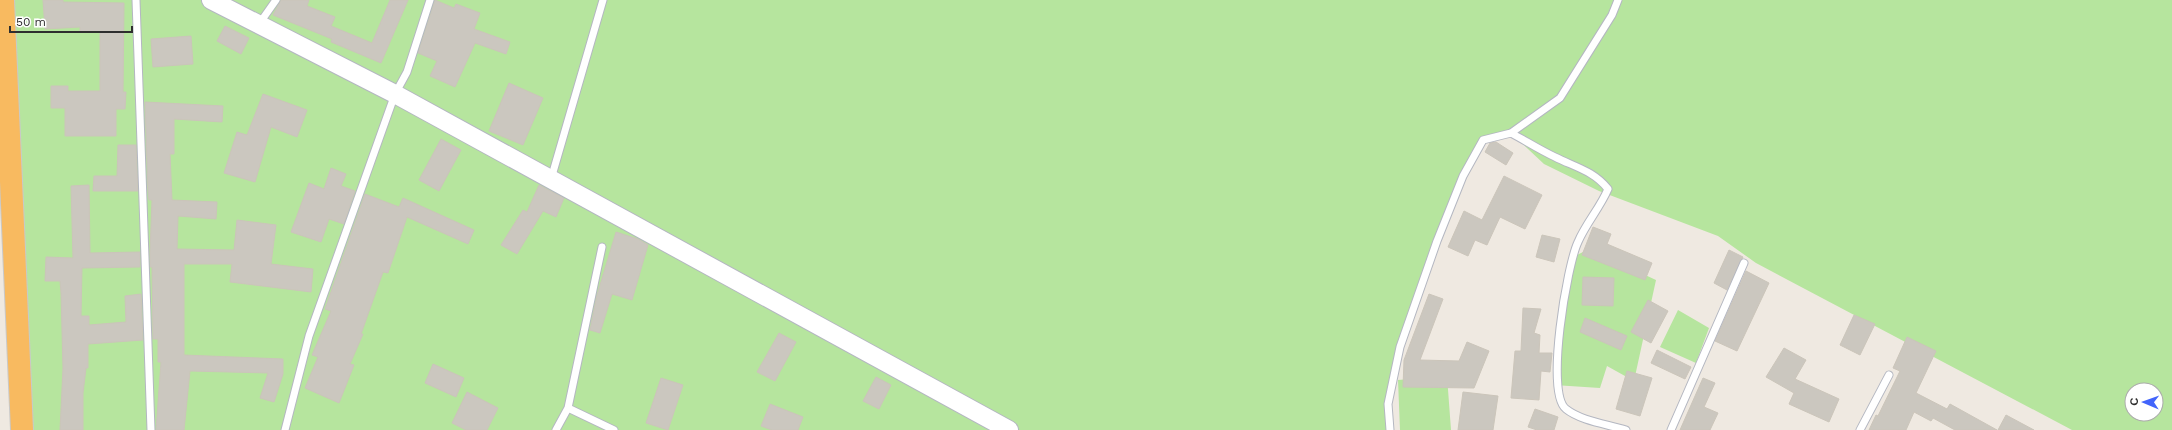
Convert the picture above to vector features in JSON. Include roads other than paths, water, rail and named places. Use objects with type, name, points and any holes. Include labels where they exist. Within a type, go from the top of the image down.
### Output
[{"type":"highway","points":[[2,0],[22,430]]},
{"type":"street","points":[[211,0],[395,94],[1009,430]]},
{"type":"lane","points":[[136,0],[151,430]]},
{"type":"lane","points":[[259,24],[276,0]]},
{"type":"lane","points":[[285,430],[309,336],[395,94],[407,72],[430,0]]},
{"type":"lane","points":[[551,180],[603,0]]},
{"type":"lane","points":[[1390,430],[1388,404],[1400,347],[1437,241],[1463,176],[1483,140],[1511,133],[1560,98],[1612,15],[1618,0]]},
{"type":"lane","points":[[1511,133],[1556,158],[1587,171],[1602,180],[1608,189],[1601,206],[1578,242],[1567,279],[1559,337],[1558,394],[1564,408],[1578,415],[1626,430]]},
{"type":"lane","points":[[556,430],[568,408],[602,247]]},
{"type":"lane","points":[[1672,430],[1744,263]]},
{"type":"lane","points":[[1860,430],[1889,376]]},
{"type":"lane","points":[[568,408],[614,430]]}]
